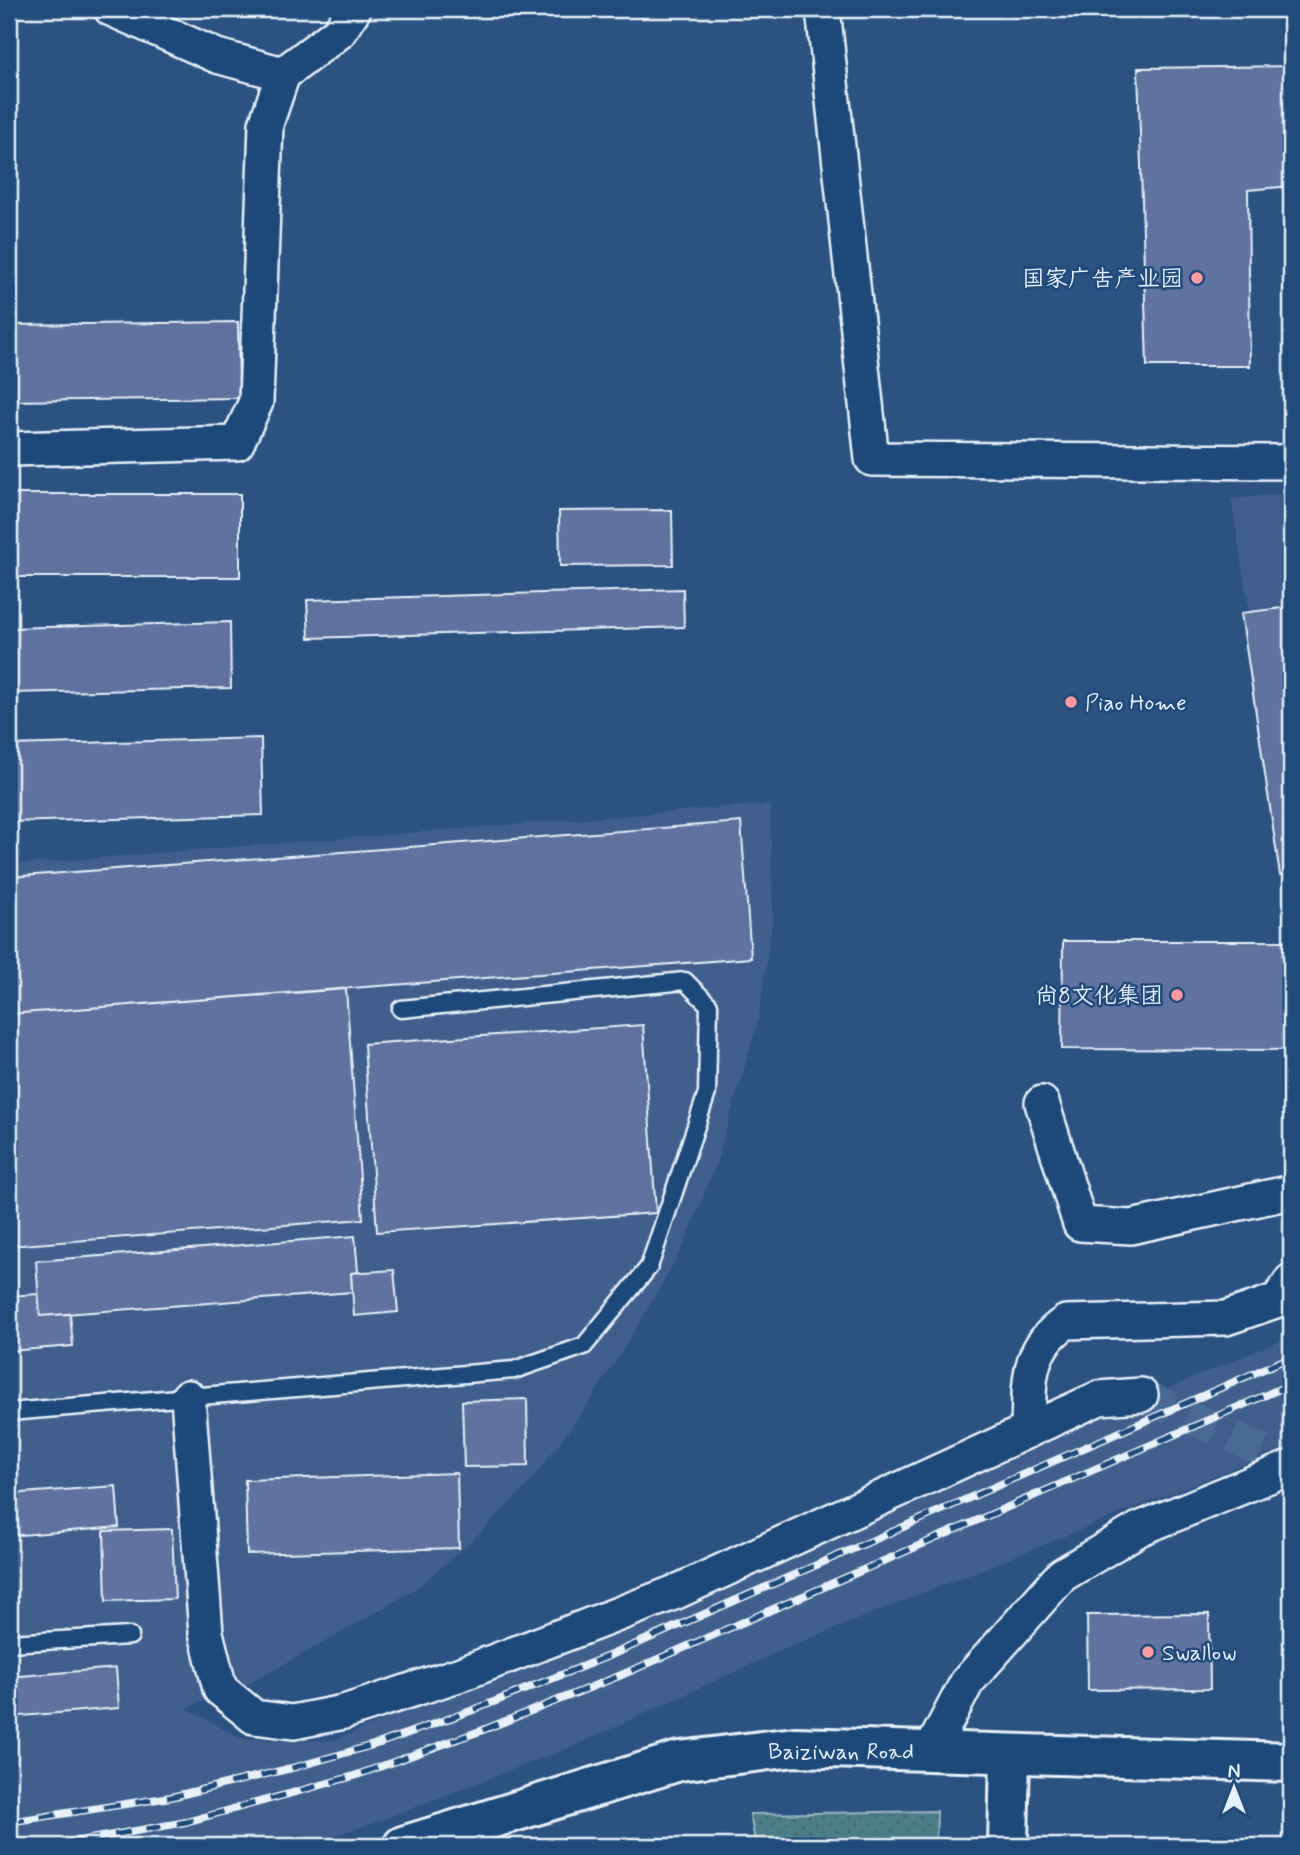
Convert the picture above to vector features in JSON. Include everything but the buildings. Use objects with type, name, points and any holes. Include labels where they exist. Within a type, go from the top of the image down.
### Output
[{"type":"street","points":[[111,9],[217,56],[283,74]]},
{"type":"street","points":[[9,449],[237,443],[256,402],[266,124],[283,74],[339,32],[355,9]]},
{"type":"street","points":[[823,9],[872,459],[1291,462]]},
{"type":"street","points":[[1042,1103],[1080,1224],[1131,1227],[1291,1192]]},
{"type":"street","points":[[1028,1431],[1031,1369],[1047,1335],[1066,1322],[1226,1318],[1278,1300],[1291,1281]]},
{"type":"street","points":[[188,1397],[206,1633],[220,1689],[254,1717],[293,1722],[344,1712],[461,1674],[676,1592],[1099,1398],[1141,1395]]},
{"type":"street","points":[[931,1751],[967,1682],[1062,1575],[1139,1529],[1291,1468]]},
{"type":"street","name":"Baiziwan Road","points":[[403,1846],[679,1760],[794,1747],[1291,1762]]},
{"type":"street","points":[[1008,1846],[1010,1754]]},
{"type":"lane","points":[[9,1412],[514,1370],[584,1346],[649,1267],[707,1093],[709,1005],[685,981],[401,1009]]},
{"type":"lane","points":[[9,1643],[130,1636]]},
{"type":"shaded area","points":[[1291,493],[1291,863],[1231,499]]},
{"type":"shaded area","points":[[770,804],[773,915],[759,1017],[717,1162],[684,1245],[637,1328],[587,1406],[528,1485],[473,1540],[417,1588],[250,1683],[186,1708],[242,1739],[333,1741],[1291,1336],[1291,1445],[789,1647],[572,1747],[366,1826],[296,1846],[9,1846],[9,865]]},
{"type":"green space","points":[[937,1811],[936,1846],[756,1846],[750,1814]]},
{"type":"tunnel","points":[[1141,1395],[1291,1463]]},
{"type":"railway","points":[[9,1822],[171,1797],[296,1767],[380,1743],[476,1709],[611,1655],[1291,1357]]},
{"type":"railway","points":[[51,1846],[186,1822],[354,1776],[483,1730],[619,1676],[1291,1384]]},
{"type":"place","name":"国家广告产业园","points":[[1197,278]]},
{"type":"place","name":"Piao Home","points":[[1071,702]]},
{"type":"place","name":"尚8文化集团","points":[[1177,995]]},
{"type":"place","name":"Swallow","points":[[1148,1652]]}]
